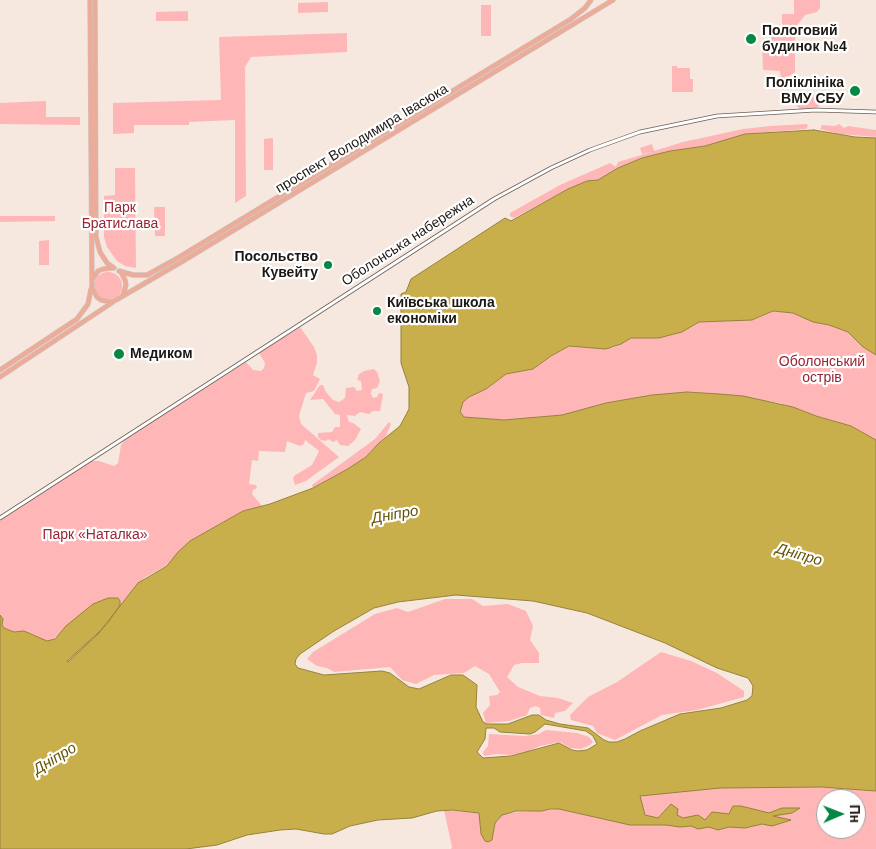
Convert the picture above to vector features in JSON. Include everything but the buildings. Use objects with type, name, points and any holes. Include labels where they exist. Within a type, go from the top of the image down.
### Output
[{"type":"main road","points":[[0,370],[77,319],[88,304],[92,288],[90,0]]},
{"type":"main road","points":[[0,377],[122,296],[126,285],[123,275],[108,263],[100,252],[96,238],[95,0]]},
{"type":"main road","name":"проспект Володимира Івасюка","points":[[122,296],[571,19],[585,8],[590,0]]},
{"type":"main road","name":"проспект Володимира Івасюка","points":[[117,270],[133,275],[152,272],[288,194],[613,0]]},
{"type":"main road","points":[[92,282],[98,271],[108,268],[117,270]]},
{"type":"main road","points":[[92,288],[101,300],[106,302],[116,300]]},
{"type":"street","name":"Оболонська набережна","points":[[0,518],[494,199],[560,164],[640,132],[717,116],[816,110],[876,112]]},
{"type":"green space","points":[[794,0],[820,0],[820,8],[817,12],[805,15],[795,28],[795,72],[781,82],[780,71],[763,70],[762,43],[771,43],[771,36],[782,35],[782,14],[794,14]]},
{"type":"green space","points":[[328,2],[328,12],[298,13],[298,3]]},
{"type":"green space","points":[[481,5],[491,5],[491,36],[481,36]]},
{"type":"green space","points":[[188,11],[188,21],[156,21],[156,12]]},
{"type":"green space","points":[[347,33],[347,52],[251,57],[245,67],[246,196],[235,203],[235,120],[189,122],[189,125],[134,125],[134,133],[113,134],[113,103],[221,100],[219,37]]},
{"type":"green space","points":[[672,66],[690,68],[690,79],[693,79],[693,92],[672,92]]},
{"type":"green space","points":[[787,94],[792,98],[797,96],[806,96],[807,98],[819,96],[820,98],[822,94],[825,94],[825,100],[817,108],[800,109],[786,96]]},
{"type":"green space","points":[[46,101],[46,117],[80,117],[80,125],[0,124],[0,103]]},
{"type":"green space","points":[[807,124],[806,129],[745,134],[705,146],[670,151],[642,158],[618,168],[598,180],[587,181],[568,189],[514,218],[510,216],[510,213],[560,185],[610,163],[616,167],[618,162],[651,152],[642,154],[640,148],[652,144],[654,151],[683,142],[743,129]]},
{"type":"green space","points":[[839,124],[844,128],[848,126],[876,130],[876,137],[839,134],[820,129],[822,125],[835,126]]},
{"type":"green space","points":[[273,138],[273,170],[264,170],[264,139]]},
{"type":"green space","name":"Парк Братислава","points":[[115,168],[135,168],[136,268],[125,266],[117,261],[107,247],[104,237],[104,196],[115,195]]},
{"type":"green space","points":[[154,207],[165,207],[165,236],[155,236]]},
{"type":"green space","points":[[0,216],[55,216],[55,221],[0,222]]},
{"type":"green space","points":[[49,240],[49,265],[39,265],[39,241]]},
{"type":"green space","points":[[108,272],[118,276],[122,286],[118,296],[108,300],[98,296],[94,286],[98,276]]},
{"type":"green space","name":"Оболонський острів","points":[[773,311],[793,313],[848,332],[863,347],[876,355],[876,440],[851,426],[780,403],[719,394],[687,392],[652,395],[606,403],[562,415],[504,420],[464,417],[460,412],[463,402],[469,397],[486,389],[506,374],[533,369],[569,346],[613,348],[631,338],[659,338],[691,327],[699,322],[756,319]]},
{"type":"green space","name":"Парк «Наталка»","points":[[300,327],[314,347],[317,363],[313,375],[320,379],[314,391],[306,393],[299,416],[301,424],[339,457],[306,481],[295,485],[294,476],[312,465],[319,451],[305,440],[304,444],[300,446],[287,441],[285,452],[259,451],[258,461],[252,460],[249,484],[256,485],[257,488],[253,490],[252,494],[262,506],[243,511],[183,547],[171,563],[144,578],[114,614],[120,605],[118,598],[108,598],[93,604],[51,641],[44,641],[24,631],[14,632],[4,628],[0,615],[0,520],[90,461],[99,461],[114,466],[118,463],[121,445],[125,439],[246,362],[253,370],[261,371],[265,363],[259,353]]},
{"type":"green space","points":[[374,369],[380,381],[377,388],[372,389],[371,394],[373,398],[377,397],[379,393],[383,394],[380,411],[373,411],[369,414],[360,412],[355,416],[347,415],[349,422],[361,429],[355,440],[348,446],[340,445],[337,440],[333,442],[328,439],[326,441],[321,440],[318,437],[318,433],[332,432],[335,427],[340,427],[340,415],[335,414],[323,399],[310,400],[320,385],[323,385],[333,400],[339,402],[345,398],[346,388],[354,387],[357,391],[362,390],[361,381],[357,380],[359,374]]},
{"type":"green space","points":[[389,422],[391,424],[386,436],[366,457],[313,488],[312,485],[375,439]]},
{"type":"green space","points":[[445,599],[472,599],[483,606],[508,604],[526,611],[533,626],[530,640],[539,653],[539,663],[514,665],[507,677],[518,687],[540,696],[558,698],[573,703],[565,711],[555,713],[554,718],[541,715],[540,708],[536,706],[530,708],[527,715],[509,721],[486,723],[483,713],[490,705],[489,696],[497,695],[500,692],[489,674],[475,666],[464,673],[434,675],[416,684],[402,680],[390,667],[334,672],[317,666],[307,659],[313,652],[375,614],[397,608],[408,612]]},
{"type":"green space","points":[[104,626],[91,648],[67,661],[99,632]]},
{"type":"green space","points":[[661,652],[691,661],[717,673],[744,691],[744,697],[697,710],[662,715],[615,740],[597,733],[593,726],[571,720],[570,715],[588,697],[617,682]]},
{"type":"green space","points":[[546,730],[577,733],[589,737],[593,742],[581,749],[570,748],[560,742],[511,755],[497,754],[484,756],[483,752],[488,746],[489,734],[525,736],[539,734]]},
{"type":"green space","points":[[876,757],[876,849],[451,849],[444,810],[480,813],[481,835],[493,835],[495,823],[502,815],[508,813],[559,809],[588,815],[608,801]]},
{"type":"water","name":"Дніпро","points":[[814,130],[855,137],[876,138],[876,355],[863,347],[848,332],[829,325],[813,322],[793,313],[773,311],[752,320],[699,322],[682,332],[659,338],[631,338],[606,349],[569,346],[533,369],[506,374],[486,389],[469,397],[463,402],[460,412],[464,417],[504,420],[562,415],[606,403],[652,395],[687,392],[719,394],[743,396],[793,407],[851,426],[876,440],[876,791],[821,787],[720,788],[640,796],[645,815],[658,818],[671,804],[678,809],[677,815],[683,818],[698,815],[705,820],[712,812],[729,814],[733,806],[741,806],[769,813],[782,808],[800,808],[792,813],[773,816],[791,820],[772,826],[762,824],[745,828],[729,827],[718,830],[709,827],[698,829],[691,826],[630,825],[559,809],[550,809],[542,811],[516,811],[502,815],[495,823],[492,840],[488,842],[485,841],[481,834],[479,813],[452,810],[437,811],[412,818],[378,820],[350,826],[332,834],[296,829],[280,830],[247,835],[217,845],[186,849],[0,849],[0,615],[3,619],[2,625],[4,628],[14,632],[24,631],[47,641],[55,639],[66,626],[93,604],[108,598],[118,598],[120,605],[114,614],[138,583],[167,566],[190,541],[243,511],[270,504],[313,488],[346,470],[366,457],[379,443],[400,426],[409,409],[409,387],[401,363],[401,294],[406,292],[411,279],[505,218],[511,221],[568,189],[587,181],[598,180],[618,168],[642,158],[670,151],[705,146],[745,134]],"holes":[[[456,595],[533,601],[587,613],[665,643],[717,668],[748,678],[753,686],[752,696],[747,700],[721,708],[680,714],[625,739],[609,742],[588,728],[560,724],[546,720],[539,715],[532,715],[508,724],[487,724],[483,722],[476,707],[477,685],[463,675],[451,675],[419,689],[409,687],[390,673],[382,671],[324,675],[298,668],[295,664],[300,654],[334,631],[374,608],[398,602]],[[104,626],[99,633],[67,661]],[[545,724],[586,731],[593,736],[597,744],[587,750],[572,750],[559,743],[511,756],[483,758],[477,752],[485,739],[486,728],[494,728],[500,732],[530,734]]]},
{"type":"place","name":"Пологовий будинок №4","points":[[751,39]]},
{"type":"place","name":"Поліклініка ВМУ СБУ","points":[[855,91]]},
{"type":"place","name":"Посольство Кувейту","points":[[328,265]]},
{"type":"place","name":"Київська школа економіки","points":[[377,311]]},
{"type":"place","name":"Медиком","points":[[119,354]]}]
